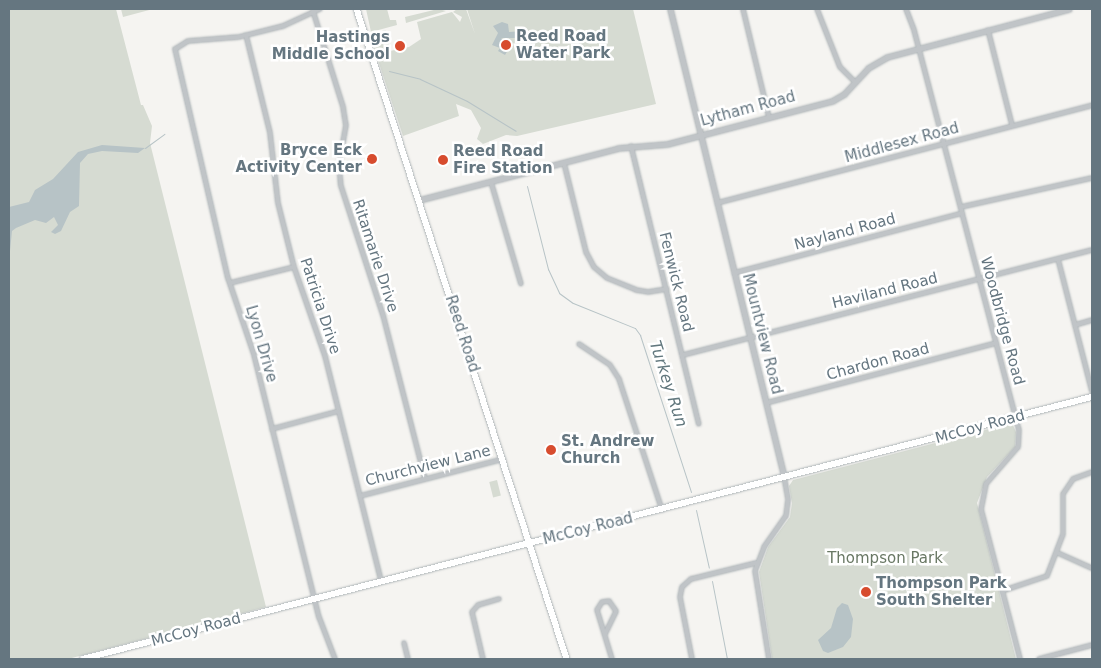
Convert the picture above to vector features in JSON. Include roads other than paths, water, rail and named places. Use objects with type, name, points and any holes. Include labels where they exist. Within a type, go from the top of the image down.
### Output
[{"type":"main road","name":"Reed Road","points":[[357,9],[567,659]]},
{"type":"main road","name":"McCoy Road","points":[[83,659],[1092,397]]},
{"type":"street","points":[[246,35],[292,23],[320,9]]},
{"type":"street","name":"Mountview Road","points":[[670,9],[788,499],[786,516],[756,563]]},
{"type":"street","points":[[743,9],[769,117]]},
{"type":"street","points":[[816,9],[840,67],[854,82]]},
{"type":"street","name":"Woodbridge Road","points":[[906,9],[919,48],[1020,437],[1018,447],[986,484],[981,500],[1020,659]]},
{"type":"street","name":"Lytham Road","points":[[419,200],[631,146],[667,144],[839,98],[854,82],[881,60],[919,48],[1068,9]]},
{"type":"street","name":"Ritamarie Drive","points":[[313,12],[343,106],[346,125],[339,165],[341,186],[383,315],[425,478]]},
{"type":"street","points":[[988,30],[1012,125]]},
{"type":"street","name":"Lyon Drive","points":[[246,35],[188,42],[180,44],[175,50],[230,283],[245,323],[314,599],[335,659]]},
{"type":"street","name":"Patricia Drive","points":[[246,35],[270,133],[276,191],[294,267],[319,335],[381,581]]},
{"type":"street","name":"Middlesex Road","points":[[717,203],[1092,104]]},
{"type":"street","name":"Fenwick Road","points":[[631,146],[700,424]]},
{"type":"street","points":[[564,163],[586,252],[594,267],[607,278],[636,290],[648,292],[666,289]]},
{"type":"street","points":[[961,207],[1092,178]]},
{"type":"street","points":[[490,182],[521,284]]},
{"type":"street","name":"Nayland Road","points":[[734,273],[962,213]]},
{"type":"street","name":"Haviland Road","points":[[683,355],[1092,250]]},
{"type":"street","points":[[1058,259],[1092,392]]},
{"type":"street","points":[[230,283],[294,267]]},
{"type":"street","points":[[1075,325],[1092,320]]},
{"type":"street","name":"Chardon Road","points":[[766,403],[996,343]]},
{"type":"street","points":[[579,344],[610,365],[619,379],[662,510]]},
{"type":"street","points":[[272,429],[339,411]]},
{"type":"street","name":"Churchview Lane","points":[[360,496],[503,459]]},
{"type":"street","points":[[1002,591],[1041,580],[1051,570],[1063,534],[1063,494],[1073,480],[1092,472]]},
{"type":"street","points":[[1058,553],[1092,568]]},
{"type":"street","points":[[692,659],[680,597],[682,586],[691,579],[756,563],[756,594],[769,659]]},
{"type":"street","points":[[483,659],[472,612],[478,605],[499,599]]},
{"type":"street","points":[[605,634],[616,611],[610,600],[602,602],[597,610],[612,659]]},
{"type":"street","points":[[404,643],[408,659]]},
{"type":"street","points":[[1039,659],[1092,645]]},
{"type":"waterway","name":"Turkey Run","points":[[389,71],[420,79],[467,101],[516,131]]},
{"type":"waterway","name":"Turkey Run","points":[[145,148],[164,134]]},
{"type":"waterway","name":"Turkey Run","points":[[527,186],[548,269],[559,293],[573,303],[635,328],[640,335],[691,492]]},
{"type":"waterway","name":"Turkey Run","points":[[696,510],[709,568]]},
{"type":"waterway","name":"Turkey Run","points":[[712,581],[727,659]]},
{"type":"place","name":"Reed Road Water Park","points":[[506,45]]},
{"type":"place","name":"Hastings Middle School","points":[[400,46]]},
{"type":"place","name":"Bryce Eck Activity Center","points":[[372,159]]},
{"type":"place","name":"Reed Road Fire Station","points":[[443,160]]},
{"type":"place","name":"St. Andrew Church","points":[[551,450]]},
{"type":"place","name":"Thompson Park South Shelter","points":[[866,592]]},
{"type":"park label","name":"Thompson Park","points":[[885,559]]}]
